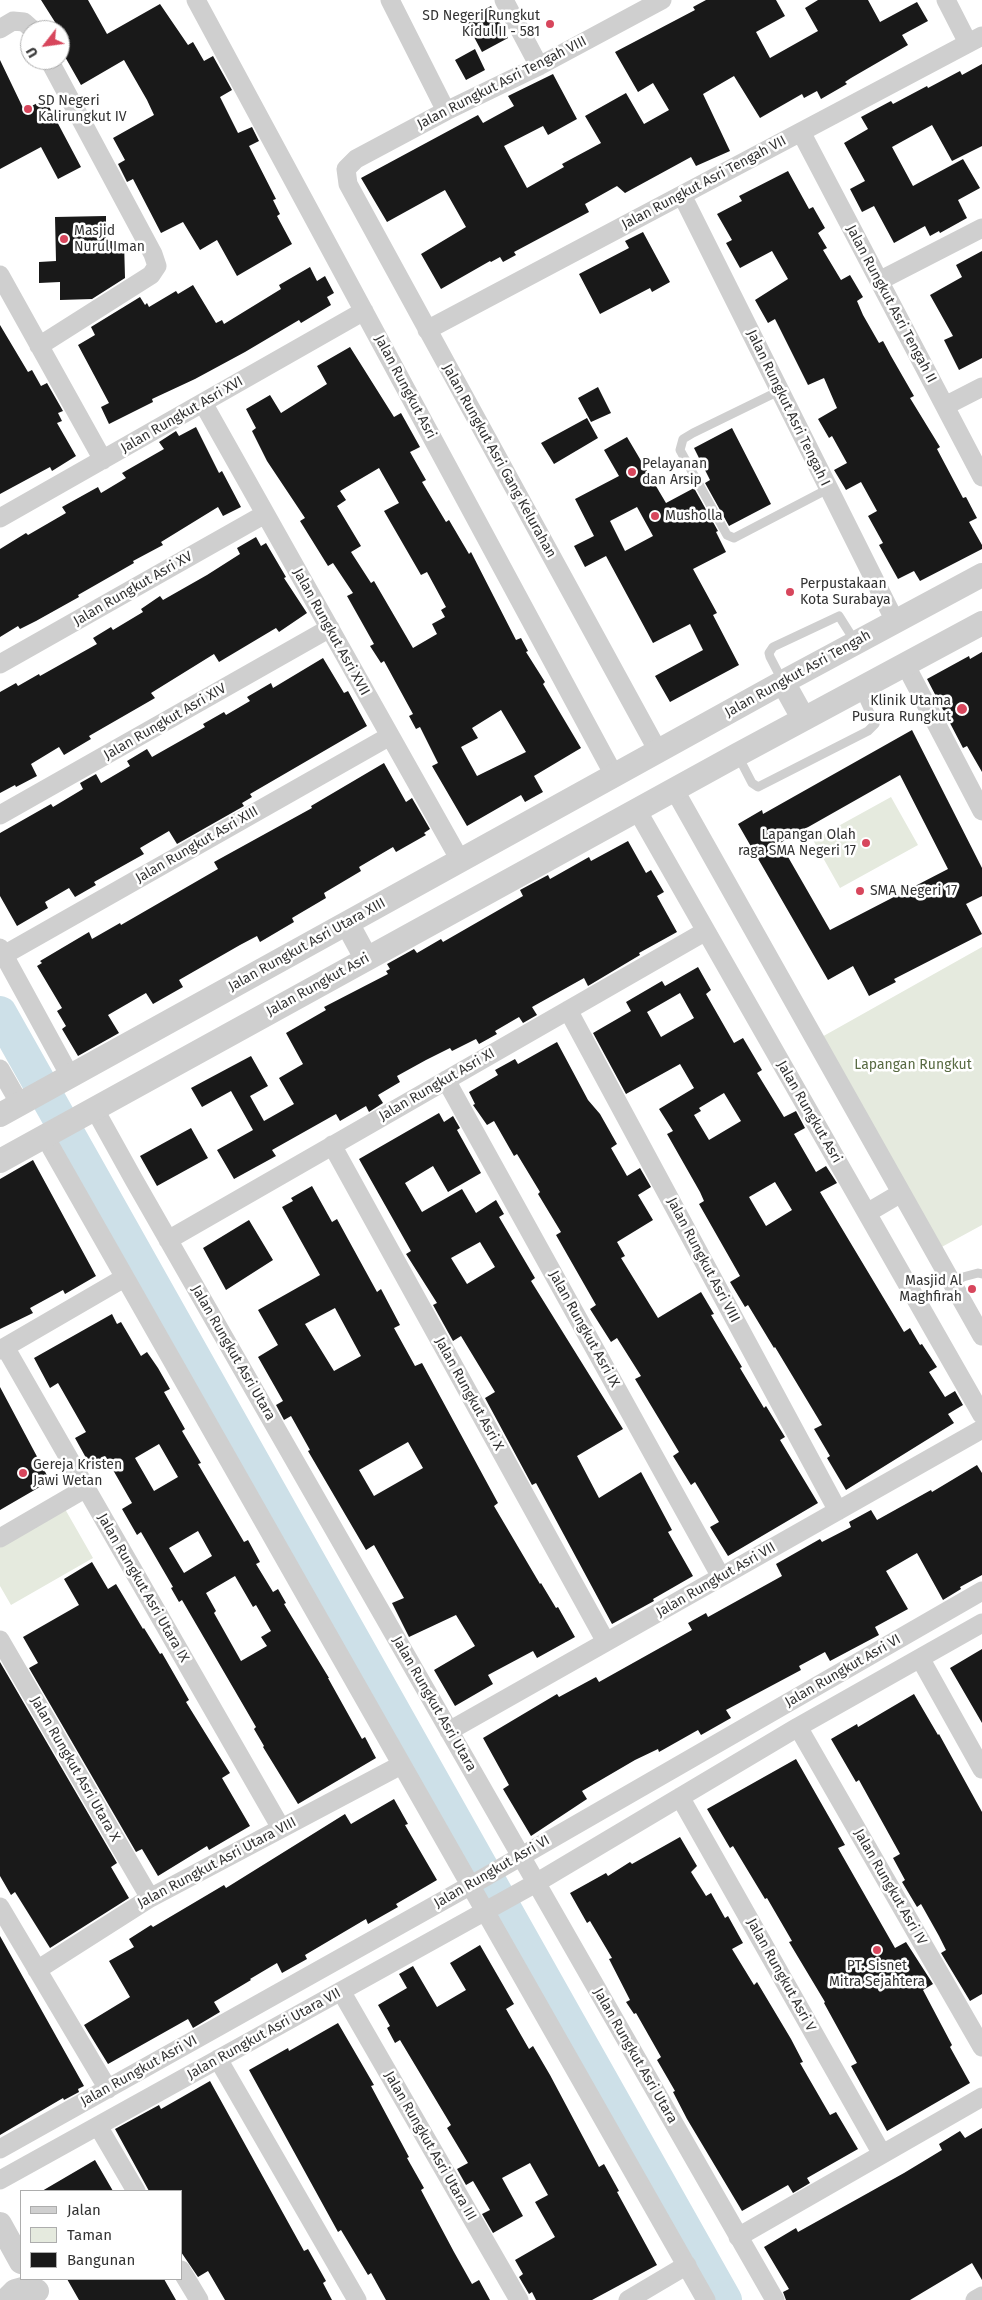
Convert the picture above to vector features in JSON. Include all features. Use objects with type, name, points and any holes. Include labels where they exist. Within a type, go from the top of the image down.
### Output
[{"type":"street","name":"Jalan Rungkut Asri","points":[[196,0],[614,775]]},
{"type":"street","points":[[390,0],[446,111]]},
{"type":"street","points":[[504,0],[539,66]]},
{"type":"street","name":"Jalan Rungkut Asri Tengah VIII","points":[[346,169],[356,159],[446,111],[539,66],[662,0]]},
{"type":"street","points":[[946,0],[975,40]]},
{"type":"street","points":[[0,28],[13,21],[20,21]]},
{"type":"street","name":"Jalan Rungkut Asri Tengah VII","points":[[427,330],[975,40]]},
{"type":"street","points":[[39,346],[151,275],[157,266],[153,254],[54,70]]},
{"type":"street","name":"Jalan Rungkut Asri Tengah II","points":[[801,132],[982,477]]},
{"type":"street","name":"Jalan Rungkut Asri Gang Kelurahan","points":[[346,169],[348,184],[658,751]]},
{"type":"street","name":"Jalan Rungkut Asri Tengah I","points":[[682,195],[895,621]]},
{"type":"street","points":[[879,281],[982,228]]},
{"type":"street","points":[[0,275],[103,460]]},
{"type":"street","name":"Jalan Rungkut Asri XVI","points":[[0,518],[364,311]]},
{"type":"street","points":[[945,406],[982,387]]},
{"type":"street","name":"Jalan Rungkut Asri XVII","points":[[203,403],[460,860]]},
{"type":"street","name":"Jalan Rungkut Asri XV","points":[[0,664],[265,514]]},
{"type":"street","name":"Jalan Rungkut Asri Tengah","points":[[614,775],[982,574]]},
{"type":"street","name":"Jalan Rungkut Asri","points":[[0,1161],[737,754],[982,623]]},
{"type":"street","name":"Jalan Rungkut Asri XIV","points":[[0,815],[330,628]]},
{"type":"street","points":[[905,664],[981,809]]},
{"type":"street","points":[[783,682],[803,718]]},
{"type":"street","name":"Jalan Rungkut Asri XIII","points":[[2,951],[390,736]]},
{"type":"street","name":"Jalan Rungkut Asri Utara XIII","points":[[16,1106],[614,775]]},
{"type":"street","points":[[674,789],[982,1336]]},
{"type":"street","name":"Jalan Rungkut Asri","points":[[637,810],[982,1415]]},
{"type":"street","points":[[347,923],[366,958]]},
{"type":"street","name":"Jalan Rungkut Asri XI","points":[[168,1240],[706,931]]},
{"type":"street","points":[[2,951],[65,1079]]},
{"type":"street","name":"Jalan Rungkut Asri VIII","points":[[568,1010],[838,1511]]},
{"type":"street","points":[[0,1069],[16,1106]]},
{"type":"street","name":"Jalan Rungkut Asri IX","points":[[446,1080],[721,1577]]},
{"type":"street","name":"Jalan Rungkut Asri Utara","points":[[89,1111],[168,1240],[449,1731],[531,1886],[775,2300]]},
{"type":"street","points":[[47,1134],[124,1278],[401,1765],[490,1909],[706,2300]]},
{"type":"street","name":"Jalan Rungkut Asri X","points":[[332,1145],[606,1642]]},
{"type":"street","points":[[866,1213],[901,1193]]},
{"type":"street","points":[[3,1348],[124,1278]]},
{"type":"street","name":"Jalan Rungkut Asri Utara IX","points":[[3,1348],[282,1828]]},
{"type":"street","name":"Jalan Rungkut Asri VII","points":[[449,1731],[982,1429]]},
{"type":"street","points":[[0,1538],[86,1488]]},
{"type":"street","name":"Jalan Rungkut Asri VI","points":[[0,2149],[474,1883],[982,1591]]},
{"type":"street","name":"Jalan Rungkut Asri VI","points":[[531,1886],[798,1728],[982,1623]]},
{"type":"street","name":"Jalan Rungkut Asri Utara X","points":[[0,1640],[150,1898]]},
{"type":"street","points":[[920,1658],[982,1769]]},
{"type":"street","name":"Jalan Rungkut Asri IV","points":[[798,1728],[982,2048]]},
{"type":"street","name":"Jalan Rungkut Asri Utara VIII","points":[[37,1970],[150,1898],[401,1765]]},
{"type":"street","name":"Jalan Rungkut Asri V","points":[[680,1797],[882,2154]]},
{"type":"street","name":"Jalan Rungkut Asri Utara VII","points":[[0,2180],[531,1886]]},
{"type":"street","points":[[0,1907],[108,2089]]},
{"type":"street","name":"Jalan Rungkut Asri Utara III","points":[[341,1991],[519,2300]]},
{"type":"street","points":[[218,2059],[357,2300]]},
{"type":"street","points":[[738,2237],[982,2097]]},
{"type":"street","points":[[98,2126],[135,2190]]},
{"type":"street","points":[[628,2300],[687,2265]]},
{"type":"street","points":[[182,2272],[199,2300]]},
{"type":"street","points":[[6,2300],[15,2290],[26,2288],[36,2290]]},
{"type":"street","points":[[975,2300],[982,2296]]},
{"type":"lane","points":[[779,391],[693,433],[683,439],[680,450],[727,535],[734,538],[828,489]]},
{"type":"lane","points":[[783,682],[770,657],[773,647],[840,616],[856,643]]},
{"type":"lane","points":[[737,754],[752,783],[758,787],[868,731],[875,724],[859,688]]},
{"type":"lane","points":[[952,1283],[963,1277],[978,1273],[982,1274]]},
{"type":"green space","name":"Lapangan Olah raga SMA Negeri 17","points":[[891,797],[918,845],[840,888],[813,840]]},
{"type":"green space","name":"Lapangan Rungkut","points":[[982,947],[982,1225],[938,1249],[820,1038]]},
{"type":"green space","points":[[65,1509],[93,1558],[11,1605],[0,1586],[0,1547]]},
{"type":"building","points":[[41,0],[88,0],[107,34],[160,4],[188,45],[193,42],[204,61],[213,56],[232,90],[220,97],[238,133],[252,127],[259,141],[249,146],[276,199],[273,200],[280,214],[277,216],[292,244],[237,276],[217,240],[200,250],[183,222],[161,233],[133,179],[127,182],[118,164],[125,160],[113,138],[154,115],[147,100],[124,60],[81,85],[70,66],[70,20],[54,20]]},
{"type":"building","points":[[706,0],[776,0],[785,16],[756,32],[770,58],[818,31],[805,8],[818,0],[868,0],[880,22],[917,2],[928,21],[902,35],[908,45],[851,78],[845,82],[847,84],[821,99],[817,91],[804,98],[802,94],[760,118],[734,76],[703,94],[730,151],[696,166],[691,157],[625,193],[617,186],[585,204],[589,212],[514,252],[516,255],[503,262],[500,257],[490,261],[441,289],[421,254],[466,227],[445,190],[387,222],[361,178],[478,115],[483,123],[514,106],[508,96],[553,74],[577,119],[548,135],[543,126],[504,146],[527,188],[564,167],[562,164],[601,143],[585,116],[626,93],[644,124],[669,110],[653,83],[638,92],[615,52],[695,10],[693,7]]},
{"type":"building","points":[[491,6],[508,38],[482,52],[465,20]]},
{"type":"building","points":[[475,49],[485,70],[466,80],[455,60]]},
{"type":"building","points":[[0,60],[24,110],[45,99],[81,167],[58,179],[41,147],[0,169]]},
{"type":"building","points":[[982,64],[982,146],[952,161],[932,125],[892,147],[913,186],[963,159],[980,188],[958,200],[967,218],[940,233],[939,231],[930,236],[925,226],[894,243],[874,206],[862,212],[850,189],[865,181],[844,143],[868,129],[861,117],[891,101],[893,104],[960,71],[962,75]]},
{"type":"building","points":[[788,171],[809,209],[813,207],[825,228],[818,233],[827,248],[823,250],[841,280],[850,275],[863,297],[857,301],[863,315],[879,343],[883,341],[914,396],[910,398],[940,447],[937,449],[963,498],[966,497],[977,518],[969,522],[982,545],[982,549],[920,581],[914,571],[898,579],[879,545],[883,543],[868,516],[877,511],[861,482],[846,490],[834,470],[847,463],[832,436],[829,438],[818,419],[837,408],[824,378],[808,385],[775,319],[768,323],[755,300],[788,279],[772,251],[740,268],[726,243],[732,240],[717,214],[742,201],[739,196]]},
{"type":"building","points":[[106,216],[106,241],[124,241],[125,278],[92,299],[60,300],[60,282],[39,283],[39,262],[56,261],[55,217]]},
{"type":"building","points":[[643,232],[670,282],[652,292],[650,288],[600,314],[579,274],[629,248],[625,241]]},
{"type":"building","points":[[982,251],[982,358],[959,370],[944,340],[953,336],[930,295],[962,277],[956,265]]},
{"type":"building","points":[[310,267],[317,281],[325,276],[334,293],[327,297],[331,305],[301,323],[299,320],[245,352],[195,379],[152,399],[153,402],[109,424],[101,407],[109,403],[78,345],[95,335],[91,327],[140,297],[145,305],[147,303],[149,307],[176,291],[178,294],[193,285],[216,323],[222,320],[224,324],[281,289],[279,285]]},
{"type":"building","points":[[0,325],[28,372],[32,370],[41,386],[47,383],[63,411],[58,413],[62,421],[57,423],[76,456],[52,471],[50,467],[0,494]]},
{"type":"building","points":[[350,347],[394,417],[401,413],[420,447],[410,452],[426,480],[422,482],[446,522],[449,520],[469,554],[471,552],[516,640],[521,638],[528,651],[526,652],[545,682],[543,684],[581,748],[534,776],[543,792],[525,802],[521,795],[467,826],[432,766],[438,763],[420,727],[416,729],[409,716],[413,714],[384,661],[381,663],[370,646],[374,644],[347,596],[353,593],[333,563],[328,566],[300,521],[305,518],[267,461],[252,431],[256,428],[246,409],[270,395],[281,413],[327,384],[317,366]],"holes":[[[379,468],[399,503],[384,511],[421,575],[427,572],[446,607],[441,610],[445,617],[432,624],[437,634],[413,648],[374,581],[371,583],[351,552],[361,546],[337,506],[346,500],[340,491]],[[501,710],[526,752],[477,776],[461,747],[478,738],[472,728]]]},
{"type":"building","points":[[598,387],[611,413],[591,422],[578,398]]},
{"type":"building","points":[[587,418],[598,438],[554,464],[541,443]]},
{"type":"building","points":[[196,427],[219,473],[222,471],[241,507],[223,516],[218,507],[161,542],[163,545],[78,595],[79,597],[36,621],[20,629],[18,626],[0,637],[0,549],[26,533],[28,535],[66,513],[62,507],[98,487],[101,493],[126,478],[122,473],[164,449],[159,442],[176,431],[179,436]]},
{"type":"building","points":[[732,428],[771,504],[729,526],[705,483],[710,480],[694,448]]},
{"type":"building","points":[[627,437],[666,503],[694,488],[718,531],[716,532],[726,552],[693,569],[717,613],[713,615],[739,665],[670,702],[655,676],[703,650],[690,624],[653,643],[606,556],[585,567],[574,546],[594,536],[575,499],[619,476],[604,450]],"holes":[[[637,507],[653,536],[625,551],[610,521]]]},
{"type":"building","points":[[256,537],[261,546],[266,543],[286,577],[284,578],[307,613],[279,632],[276,628],[219,662],[214,654],[151,693],[155,698],[89,736],[91,739],[64,755],[59,747],[31,764],[37,776],[0,793],[0,692],[16,683],[18,686],[39,674],[40,676],[97,644],[93,638],[111,627],[113,630],[143,612],[141,609],[160,596],[163,600],[207,575],[240,554],[237,548]]},
{"type":"building","name":"Klinik Utama Pusura Rungkut","points":[[982,652],[982,772],[967,746],[963,748],[927,679],[969,656],[970,659]]},
{"type":"building","points":[[323,658],[344,693],[348,691],[367,726],[250,794],[252,797],[242,803],[244,806],[177,844],[169,831],[140,848],[144,854],[94,882],[96,885],[75,897],[69,888],[45,902],[48,908],[17,926],[0,896],[0,833],[51,804],[53,807],[83,789],[80,783],[96,774],[101,783],[130,766],[127,761],[147,749],[152,757],[205,727],[203,724],[224,712],[226,715],[250,701],[247,697],[271,683],[273,688]]},
{"type":"building","points":[[912,730],[982,868],[982,896],[966,904],[982,934],[894,979],[896,982],[869,996],[853,966],[828,980],[738,824],[762,810],[763,814]],"holes":[[[900,775],[948,869],[830,930],[780,843]]]},
{"type":"building","points":[[384,763],[406,802],[412,798],[430,829],[424,833],[426,835],[396,852],[393,847],[359,867],[361,871],[324,893],[326,898],[292,918],[294,922],[260,942],[257,936],[179,980],[183,987],[153,1004],[146,993],[108,1015],[119,1033],[78,1056],[62,1029],[66,1026],[57,1011],[62,1008],[37,966],[42,963],[40,961],[89,932],[92,939],[120,923],[121,925],[218,869],[214,862],[312,808],[311,806]]},
{"type":"building","points":[[628,841],[646,873],[651,870],[664,892],[657,896],[677,932],[639,953],[640,955],[588,986],[584,978],[532,1007],[537,1015],[523,1023],[519,1017],[495,1031],[497,1034],[479,1044],[476,1039],[452,1051],[450,1048],[397,1076],[400,1082],[378,1095],[383,1103],[369,1112],[366,1106],[340,1121],[336,1114],[272,1150],[276,1156],[234,1179],[217,1150],[253,1130],[231,1091],[202,1107],[191,1088],[251,1056],[268,1086],[250,1096],[264,1121],[294,1104],[279,1078],[303,1064],[286,1033],[326,1010],[324,1007],[388,974],[386,971],[390,969],[387,964],[414,949],[417,953],[441,939],[443,942],[523,896],[520,890],[548,875],[550,879],[589,857],[591,861]]},
{"type":"building","points":[[698,967],[711,990],[706,994],[734,1043],[743,1038],[762,1070],[757,1073],[784,1117],[796,1111],[805,1128],[794,1134],[816,1172],[826,1166],[837,1183],[820,1192],[904,1332],[910,1328],[937,1367],[929,1372],[945,1397],[955,1391],[963,1405],[948,1414],[954,1423],[846,1490],[827,1458],[830,1456],[814,1429],[822,1425],[748,1305],[745,1307],[730,1282],[740,1276],[699,1204],[704,1201],[700,1192],[667,1134],[673,1131],[659,1109],[694,1088],[680,1064],[626,1094],[593,1033],[631,1011],[626,1002],[662,981],[665,986]],"holes":[[[680,993],[694,1018],[661,1037],[647,1012]],[[724,1093],[741,1121],[709,1140],[694,1115],[701,1111],[699,1108]],[[775,1182],[792,1210],[766,1226],[749,1197]]]},
{"type":"building","points":[[557,1042],[588,1100],[600,1114],[617,1144],[611,1148],[627,1176],[640,1168],[651,1187],[638,1195],[653,1220],[617,1242],[625,1256],[621,1258],[658,1318],[701,1292],[714,1314],[711,1315],[742,1367],[740,1368],[764,1408],[766,1406],[785,1437],[780,1440],[818,1503],[728,1556],[710,1527],[719,1522],[695,1482],[691,1485],[673,1456],[679,1452],[635,1379],[641,1376],[617,1338],[611,1342],[590,1309],[596,1305],[556,1235],[561,1232],[538,1194],[540,1192],[517,1154],[514,1156],[494,1121],[487,1125],[473,1105],[475,1104],[469,1092],[498,1075],[495,1070],[515,1059],[518,1064]]},
{"type":"building","points":[[439,1113],[444,1122],[453,1116],[460,1128],[457,1130],[481,1173],[448,1192],[433,1166],[405,1183],[422,1212],[462,1189],[476,1213],[496,1200],[504,1214],[499,1217],[535,1278],[531,1281],[623,1429],[577,1456],[599,1498],[641,1472],[672,1530],[668,1532],[693,1576],[653,1599],[654,1601],[612,1624],[536,1483],[532,1485],[485,1398],[495,1392],[461,1336],[453,1341],[433,1305],[437,1303],[406,1254],[411,1251],[359,1159]],"holes":[[[480,1242],[495,1267],[467,1284],[451,1258]]]},
{"type":"building","points":[[191,1128],[208,1158],[157,1186],[140,1156]]},
{"type":"building","points":[[33,1160],[96,1276],[65,1294],[63,1290],[30,1308],[33,1313],[0,1329],[0,1179]]},
{"type":"building","points":[[312,1186],[332,1222],[337,1219],[377,1292],[381,1289],[400,1325],[394,1328],[415,1366],[422,1363],[498,1503],[494,1506],[540,1584],[556,1608],[558,1607],[575,1637],[537,1658],[533,1651],[488,1675],[493,1684],[455,1706],[434,1670],[475,1646],[456,1615],[409,1637],[392,1603],[404,1598],[374,1545],[366,1550],[308,1451],[310,1450],[291,1416],[284,1420],[276,1405],[283,1401],[258,1357],[278,1345],[258,1310],[320,1275],[282,1207],[293,1201],[291,1198]],"holes":[[[335,1308],[361,1356],[334,1371],[305,1324]],[[408,1442],[423,1468],[374,1496],[359,1470]]]},
{"type":"building","points":[[249,1220],[273,1260],[226,1290],[203,1248]]},
{"type":"building","points":[[112,1314],[117,1324],[121,1322],[141,1356],[147,1352],[170,1389],[164,1392],[185,1429],[182,1431],[201,1463],[198,1464],[244,1542],[248,1540],[260,1562],[256,1564],[273,1592],[278,1589],[286,1603],[284,1604],[329,1678],[362,1739],[365,1737],[376,1758],[298,1804],[263,1747],[254,1729],[256,1727],[182,1600],[179,1602],[171,1588],[173,1587],[141,1532],[137,1535],[122,1509],[132,1503],[105,1456],[90,1465],[75,1438],[86,1432],[58,1383],[50,1388],[34,1358]],"holes":[[[159,1444],[178,1477],[154,1491],[135,1458]],[[198,1531],[212,1556],[184,1573],[169,1548]],[[235,1576],[253,1607],[256,1605],[271,1631],[261,1637],[267,1646],[241,1661],[214,1613],[216,1611],[206,1593]]]},
{"type":"building","name":"Gereja Kristen Jawi Wetan","points":[[0,1387],[50,1481],[0,1510]]},
{"type":"building","points":[[977,1465],[982,1473],[982,1575],[960,1587],[961,1589],[943,1600],[917,1553],[886,1571],[908,1609],[875,1627],[879,1635],[830,1661],[825,1652],[799,1666],[801,1670],[726,1710],[731,1718],[701,1735],[698,1730],[659,1752],[658,1749],[635,1760],[582,1791],[587,1799],[531,1836],[503,1789],[509,1785],[483,1738],[557,1694],[559,1697],[596,1677],[599,1682],[692,1630],[688,1623],[706,1613],[708,1617],[782,1576],[776,1564],[820,1539],[822,1542],[851,1527],[849,1522],[871,1510],[877,1520],[931,1490],[932,1492]]},
{"type":"building","points":[[92,1562],[108,1589],[116,1584],[143,1629],[160,1654],[162,1653],[189,1700],[186,1702],[230,1773],[222,1778],[250,1826],[209,1850],[207,1846],[158,1876],[142,1849],[136,1852],[29,1668],[38,1663],[23,1637],[79,1605],[64,1579]]},
{"type":"building","points":[[982,1649],[982,1723],[950,1668]]},
{"type":"building","points":[[0,1662],[117,1863],[111,1867],[129,1898],[50,1948],[15,1892],[11,1895],[0,1876]]},
{"type":"building","points":[[914,1694],[939,1734],[982,1812],[982,1994],[970,2001],[941,1953],[946,1950],[921,1904],[917,1907],[902,1882],[905,1880],[893,1858],[900,1854],[859,1780],[856,1782],[831,1739],[857,1724],[858,1727]]},
{"type":"building","points":[[796,1759],[845,1845],[838,1848],[895,1948],[906,1942],[933,1984],[923,1990],[952,2045],[950,2047],[970,2083],[887,2131],[851,2066],[857,2063],[825,2002],[789,1942],[792,1941],[767,1898],[765,1899],[733,1846],[730,1848],[707,1809]]},
{"type":"building","points":[[394,1799],[408,1824],[405,1825],[437,1880],[396,1904],[398,1907],[368,1924],[366,1919],[305,1955],[307,1959],[282,1973],[277,1963],[250,1979],[214,2002],[220,2012],[193,2028],[188,2019],[108,2064],[84,2025],[130,1997],[109,1961],[134,1947],[129,1939],[224,1885],[226,1888],[345,1814],[351,1824]]},
{"type":"building","points":[[680,1837],[697,1866],[691,1872],[706,1896],[711,1893],[725,1918],[728,1916],[743,1943],[732,1949],[754,1985],[757,1982],[791,2039],[803,2062],[800,2063],[830,2115],[836,2112],[858,2149],[807,2178],[810,2183],[793,2193],[788,2185],[742,2211],[687,2119],[673,2092],[675,2091],[657,2060],[661,2057],[636,2013],[634,2014],[626,2002],[630,2000],[609,1959],[612,1958],[590,1921],[587,1923],[570,1893],[606,1873],[608,1876],[630,1862],[632,1864]]},
{"type":"building","points":[[0,1936],[84,2086],[78,2089],[79,2092],[64,2100],[63,2098],[0,2135]]},
{"type":"building","points":[[480,1945],[514,2004],[506,2009],[529,2049],[533,2046],[599,2167],[604,2164],[657,2265],[592,2300],[536,2300],[532,2292],[529,2294],[519,2277],[523,2274],[515,2260],[555,2237],[535,2202],[548,2195],[530,2163],[502,2178],[523,2216],[493,2233],[482,2214],[490,2210],[473,2181],[466,2185],[457,2169],[468,2163],[447,2128],[451,2125],[400,2040],[395,2043],[387,2028],[390,2026],[378,2005],[407,1988],[399,1974],[413,1966],[437,2007],[466,1990],[450,1963]]},
{"type":"building","points":[[338,2023],[374,2085],[371,2086],[409,2157],[407,2158],[424,2188],[421,2190],[454,2252],[472,2284],[479,2280],[490,2300],[386,2300],[371,2273],[368,2275],[341,2230],[338,2232],[249,2070],[288,2048],[289,2051]]},
{"type":"building","points":[[210,2081],[304,2251],[308,2249],[326,2281],[323,2283],[332,2300],[225,2300],[208,2271],[198,2277],[182,2253],[182,2190],[148,2190],[115,2129],[159,2105],[161,2109]]},
{"type":"building","points":[[982,2128],[982,2280],[972,2263],[910,2300],[786,2300],[783,2292],[789,2289],[764,2247],[796,2228],[798,2232],[904,2173],[942,2150],[939,2144],[960,2131],[965,2138]]},
{"type":"building","points":[[95,2160],[112,2190],[44,2190]]},
{"type":"building","points":[[68,2280],[165,2280],[176,2300],[79,2300]]},
{"type":"waterway","points":[[0,1013],[725,2300]]},
{"type":"place","name":"SD Negeri Rungkut Kidul II - 581","points":[[550,24]]},
{"type":"place","name":"SD Negeri Kalirungkut IV","points":[[28,109]]},
{"type":"place","name":"Masjid Nurul Iman","points":[[64,239]]},
{"type":"place","name":"Pelayanan dan Arsip","points":[[632,472]]},
{"type":"place","name":"Musholla","points":[[655,516]]},
{"type":"place","name":"Perpustakaan Kota Surabaya","points":[[790,592]]},
{"type":"place","name":"Klinik Utama Pusura Rungkut","points":[[962,709]]},
{"type":"place","name":"Lapangan Olah raga SMA Negeri 17","points":[[866,843]]},
{"type":"place","name":"SMA Negeri 17","points":[[860,891]]},
{"type":"place","name":"Masjid Al Maghfirah","points":[[972,1289]]},
{"type":"place","name":"Gereja Kristen Jawi Wetan","points":[[23,1473]]},
{"type":"place","name":"PT. Sisnet Mitra Sejahtera","points":[[877,1950]]}]
